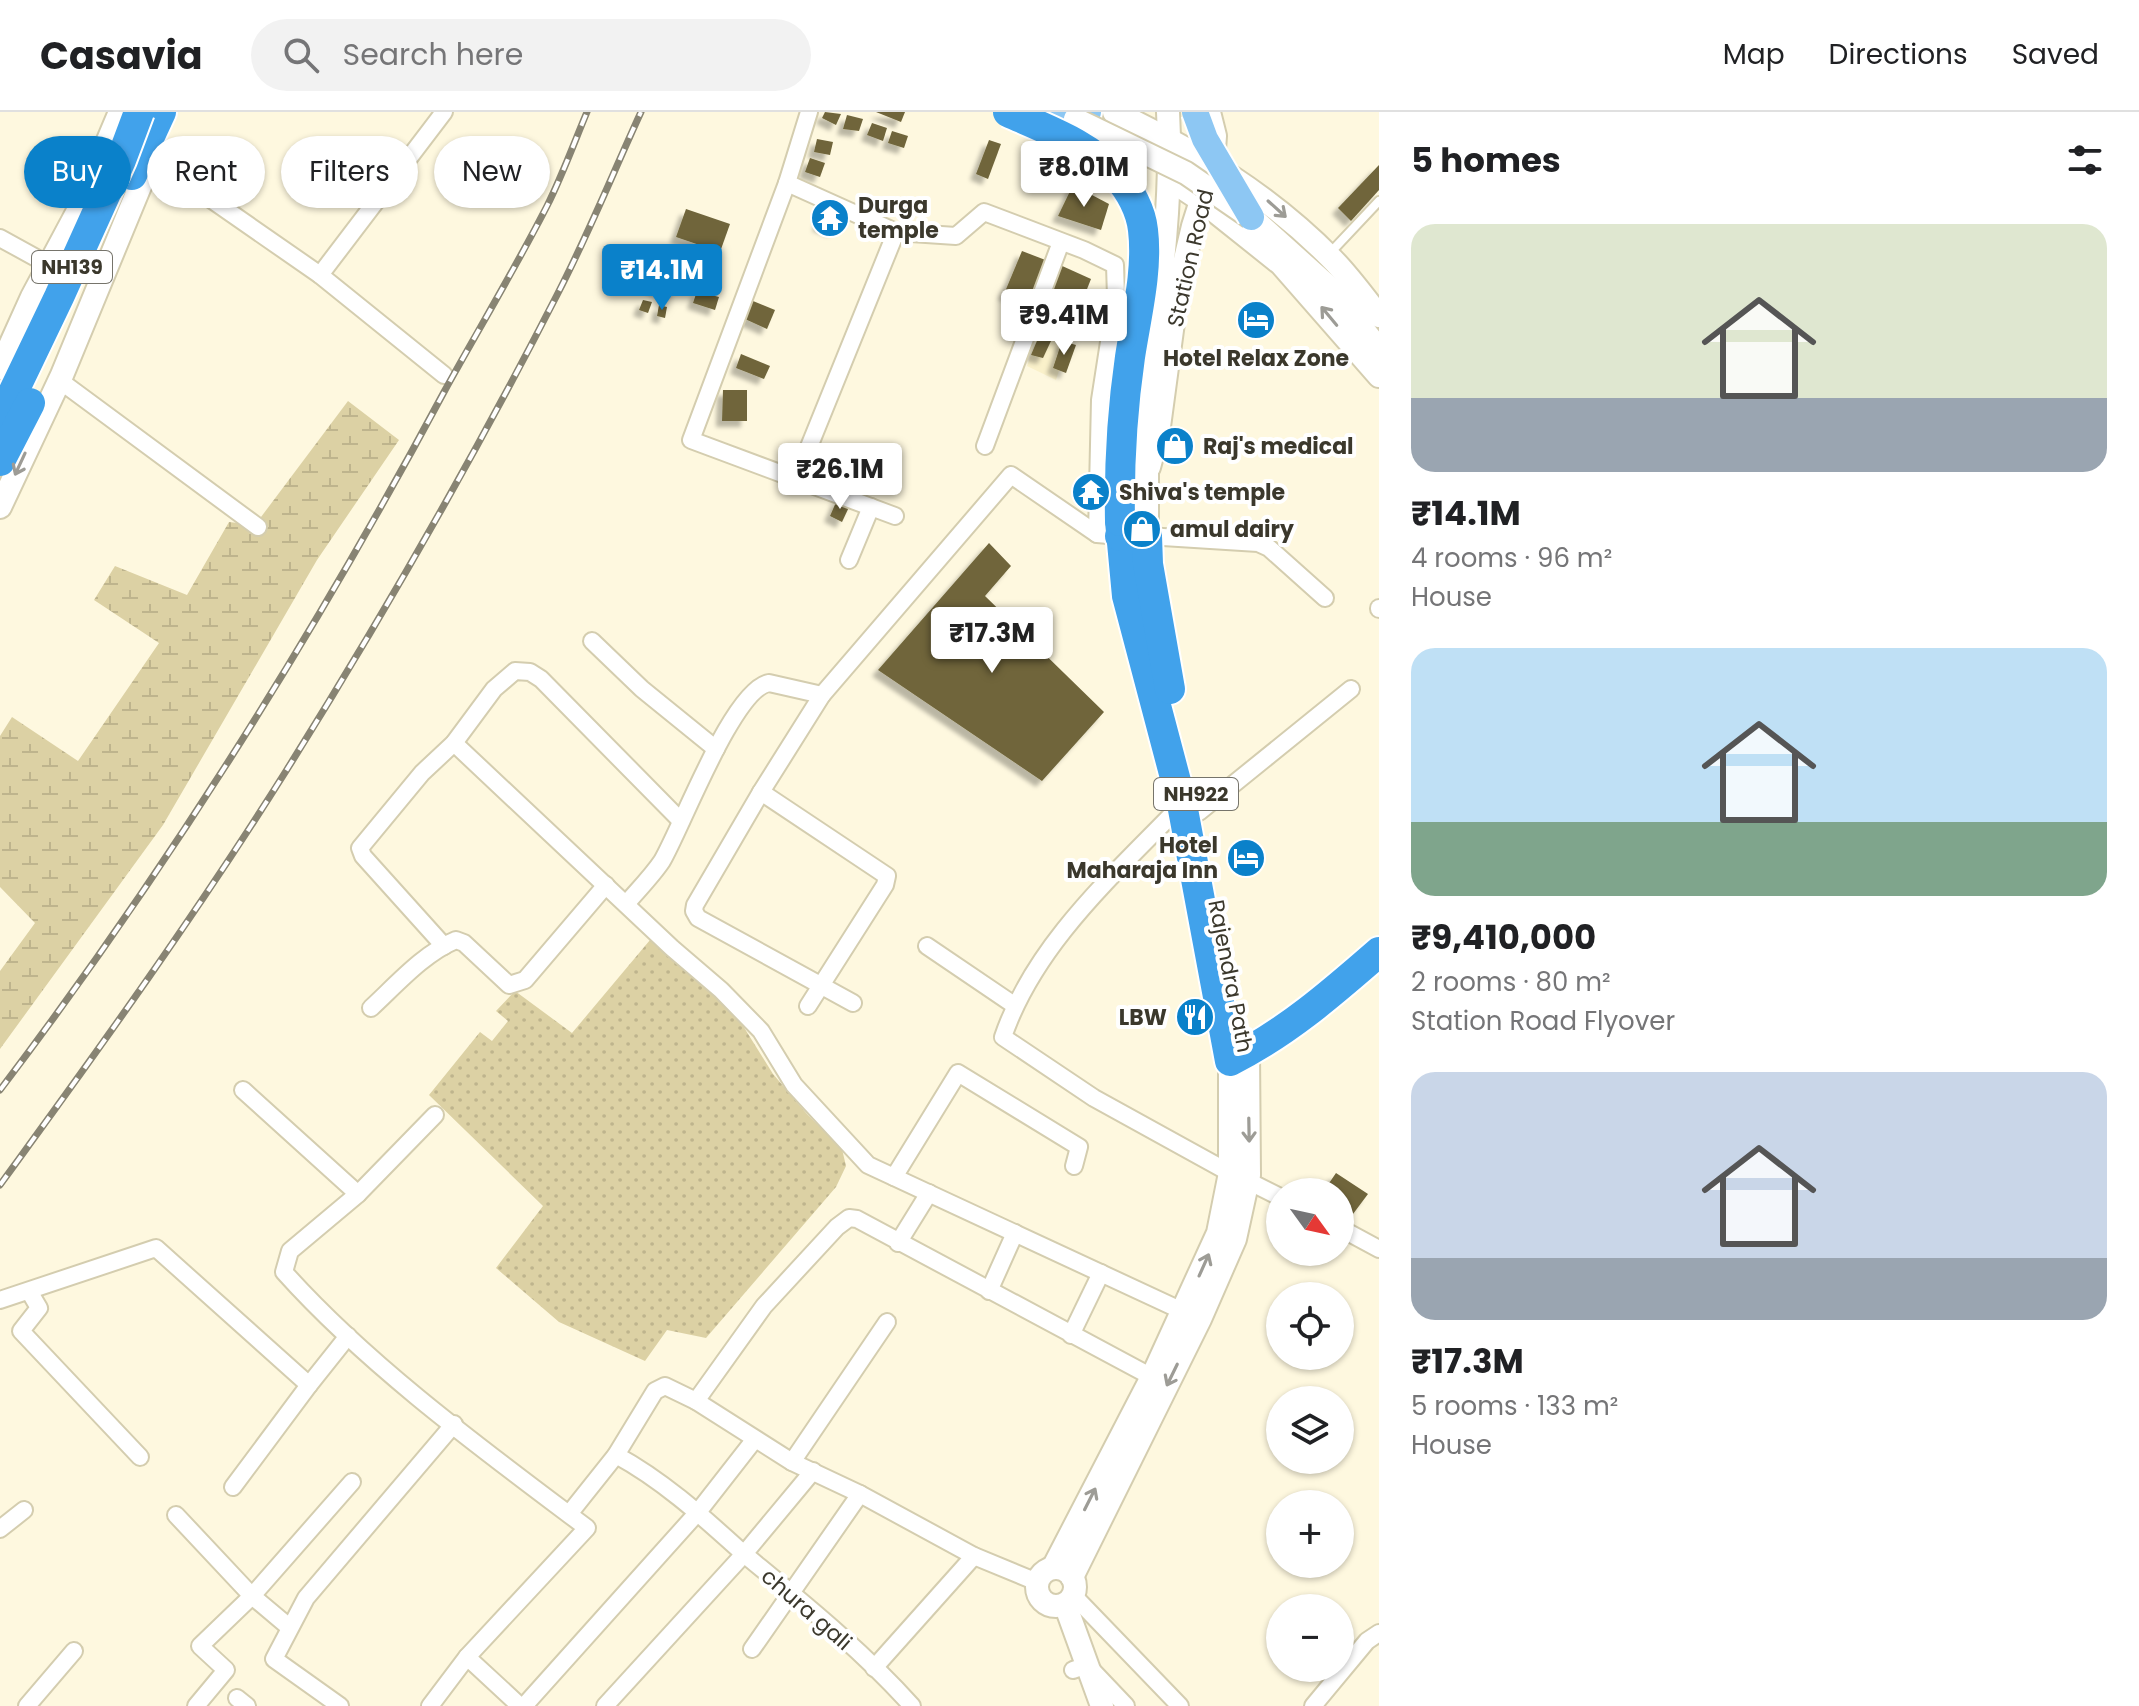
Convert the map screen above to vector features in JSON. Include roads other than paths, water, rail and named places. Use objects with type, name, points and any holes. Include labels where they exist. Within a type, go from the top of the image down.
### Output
[{"type":"highway","name":"NH139","points":[[0,420],[90,229],[139,112]]},
{"type":"highway","name":"NH139","points":[[0,461],[36,390],[161,112]]},
{"type":"highway","name":"NH922","points":[[1008,112],[1099,159],[1117,175],[1134,201],[1143,228],[1144,258],[1123,409],[1119,470],[1121,532]]},
{"type":"highway","name":"Rajendra Path","points":[[1121,532],[1192,804],[1238,1049]]},
{"type":"highway","points":[[1238,1049],[1308,1013],[1379,948]]},
{"type":"main road","points":[[2,355],[79,209],[120,112]]},
{"type":"main road","points":[[1114,112],[1169,138],[1257,192],[1328,255],[1379,316]]},
{"type":"main road","name":"Station Road","points":[[1147,472],[1142,454],[1142,434],[1169,179],[1168,112]]},
{"type":"main road","points":[[1195,112],[1205,139],[1251,217]]},
{"type":"main road","name":"Station Road","points":[[1147,472],[1158,434],[1177,293],[1193,226],[1213,163],[1215,136],[1209,112]]},
{"type":"main road","points":[[1075,114],[1186,173],[1251,217],[1331,289],[1379,349]]},
{"type":"main road","points":[[0,507],[59,380],[143,179],[138,162]]},
{"type":"main road","points":[[1169,179],[1202,201],[1281,264],[1379,376]]},
{"type":"main road","points":[[0,396],[39,423]]},
{"type":"main road","points":[[1121,532],[1147,472]]},
{"type":"main road","name":"Rajendra Path","points":[[1058,1588],[1191,1315],[1239,1177],[1238,1049]]},
{"type":"main road","name":"Rajendra Path","points":[[1058,1588],[1152,1377],[1191,1315]]},
{"type":"main road","points":[[1058,1588],[1087,1706]]},
{"type":"main road","points":[[1080,1668],[1102,1706]]},
{"type":"street","points":[[320,275],[444,112]]},
{"type":"street","points":[[809,112],[787,183],[691,440],[895,516]]},
{"type":"street","points":[[138,162],[320,275],[444,375]]},
{"type":"street","points":[[787,183],[896,232],[956,236],[984,212],[1115,265],[1160,279]]},
{"type":"street","points":[[796,479],[896,232]]},
{"type":"street","points":[[0,238],[49,265]]},
{"type":"street","points":[[985,446],[1061,242]]},
{"type":"street","points":[[1115,265],[1116,297],[1100,400],[1121,532]]},
{"type":"street","points":[[59,380],[258,527]]},
{"type":"street","points":[[853,1003],[698,918],[695,905],[822,695],[1011,475],[1121,532],[1258,543],[1269,548],[1325,598]]},
{"type":"street","points":[[849,560],[871,507]]},
{"type":"street","points":[[592,641],[642,689],[716,749]]},
{"type":"street","points":[[444,946],[363,856],[360,848],[422,773],[454,743],[494,689],[515,671],[530,672],[541,679],[681,821]]},
{"type":"street","points":[[626,904],[661,862],[716,749],[749,694],[760,685],[769,683],[822,695]]},
{"type":"street","points":[[1266,1190],[1094,1098],[1003,1037],[1014,1005],[1038,962],[1101,889],[1192,804],[1351,689]]},
{"type":"street","points":[[454,743],[672,948],[721,990],[761,1031],[794,1085],[868,1165],[1191,1315]]},
{"type":"street","points":[[761,792],[887,876],[885,885],[808,1006]]},
{"type":"street","points":[[371,1008],[444,946],[461,941],[509,985],[525,980],[606,885]]},
{"type":"street","points":[[927,946],[1014,1005]]},
{"type":"street","points":[[894,1177],[958,1073],[1079,1147],[1074,1166]]},
{"type":"street","points":[[243,1090],[358,1194]]},
{"type":"street","points":[[430,1706],[467,1657],[587,1528],[348,1336],[284,1272],[290,1251],[358,1194],[435,1115]]},
{"type":"street","points":[[898,1243],[929,1193]]},
{"type":"street","points":[[696,1401],[764,1306],[849,1218],[857,1219],[1152,1377]]},
{"type":"street","points":[[989,1291],[1015,1233]]},
{"type":"street","points":[[1354,1236],[1379,1249]]},
{"type":"street","points":[[0,1300],[156,1248],[309,1385]]},
{"type":"street","points":[[1071,1335],[1101,1273]]},
{"type":"street","points":[[29,1291],[39,1308],[21,1331],[140,1457]]},
{"type":"street","points":[[792,1462],[887,1322]]},
{"type":"street","points":[[233,1487],[348,1336]]},
{"type":"street","points":[[569,1514],[616,1455],[660,1386],[669,1388],[696,1401],[792,1462],[860,1494],[974,1556],[1058,1588],[1180,1706]]},
{"type":"street","points":[[340,1706],[274,1659],[306,1598],[454,1424]]},
{"type":"street","points":[[467,1657],[522,1706],[698,1512],[755,1439]]},
{"type":"street","points":[[605,1706],[744,1554],[698,1512],[637,1466],[616,1455]]},
{"type":"street","name":"chura gali","points":[[813,1471],[744,1554],[874,1668],[912,1706]]},
{"type":"street","points":[[196,1706],[226,1670],[200,1646],[252,1596],[352,1482]]},
{"type":"street","points":[[752,1649],[860,1494]]},
{"type":"street","points":[[0,1529],[24,1510]]},
{"type":"street","points":[[176,1515],[252,1596],[289,1627]]},
{"type":"street","points":[[874,1668],[974,1556]]},
{"type":"street","points":[[1313,1706],[1367,1641],[1379,1633]]},
{"type":"street","points":[[27,1706],[74,1651]]},
{"type":"street","points":[[1080,1668],[1126,1706]]},
{"type":"lane","points":[[1328,255],[1379,201]]},
{"type":"railway","points":[[0,1090],[62,1007],[180,837],[290,662],[522,253],[552,195],[587,112]]},
{"type":"railway","points":[[0,1185],[111,1032],[218,876],[358,654],[526,356],[579,250],[641,112]]},
{"type":"place","name":"Durga temple","points":[[830,218]]},
{"type":"place","name":"Hotel Relax Zone","points":[[1256,320]]},
{"type":"place","name":"Raj's medical","points":[[1175,446]]},
{"type":"place","name":"Shiva's temple","points":[[1091,492]]},
{"type":"place","name":"amul dairy","points":[[1142,529]]},
{"type":"place","name":"Hotel Maharaja Inn","points":[[1246,858]]},
{"type":"place","name":"LBW","points":[[1195,1017]]}]
